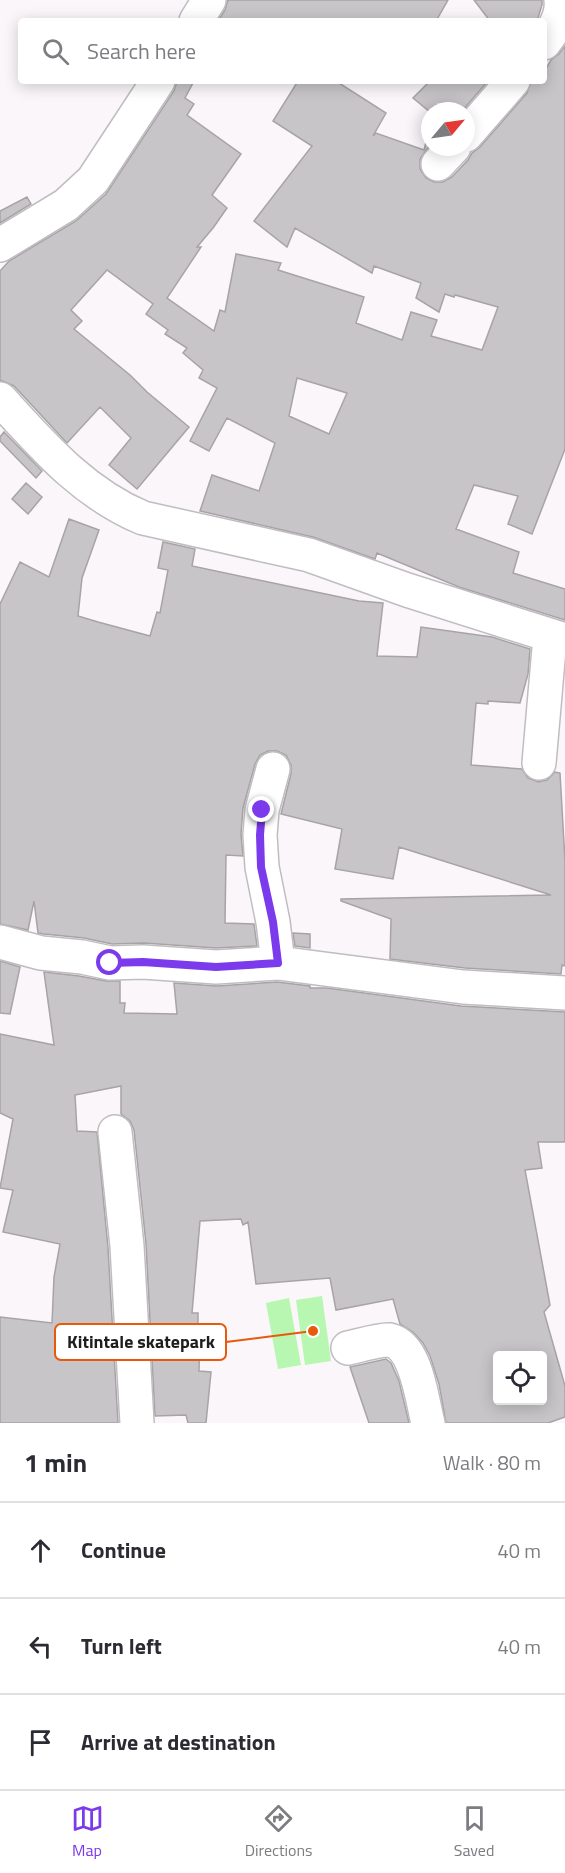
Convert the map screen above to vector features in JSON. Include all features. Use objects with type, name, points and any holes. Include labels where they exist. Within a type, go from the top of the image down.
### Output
[{"type":"street","points":[[198,18],[209,0]]},
{"type":"street","points":[[547,39],[555,29],[563,5]]},
{"type":"street","points":[[0,245],[66,205],[93,180],[156,84]]},
{"type":"street","points":[[475,125],[510,84]]},
{"type":"street","points":[[0,399],[54,458],[119,508],[160,523],[309,555],[558,639],[539,763]]},
{"type":"street","points":[[273,769],[262,810],[260,835],[261,867],[273,922],[278,963]]},
{"type":"street","points":[[0,942],[41,953],[82,957],[110,963],[143,962],[216,967],[278,963],[463,987],[565,993]]},
{"type":"street","points":[[115,1132],[127,1246],[137,1423]]},
{"type":"street","points":[[348,1348],[389,1340],[399,1345],[409,1356],[415,1369],[428,1423]]},
{"type":"green space","points":[[322,1296],[331,1361],[305,1365],[296,1300]]},
{"type":"green space","points":[[289,1298],[301,1365],[278,1369],[266,1303]]},
{"type":"building","points":[[228,0],[448,0],[438,18],[220,18]]},
{"type":"building","points":[[474,0],[542,0],[538,18],[488,18]]},
{"type":"building","points":[[565,46],[565,449],[532,534],[508,524],[518,496],[474,485],[456,529],[519,552],[513,573],[565,589],[565,620],[459,587],[377,553],[375,559],[313,537],[200,511],[212,475],[259,491],[275,443],[227,418],[209,451],[190,441],[217,388],[199,378],[203,370],[183,353],[187,348],[165,334],[168,330],[146,314],[153,304],[107,270],[71,310],[82,321],[74,329],[189,427],[137,489],[109,465],[131,438],[100,407],[67,443],[14,386],[0,380],[0,271],[9,261],[76,221],[106,194],[174,91],[176,84],[192,84],[185,98],[194,104],[187,115],[241,154],[212,195],[227,208],[197,247],[201,247],[167,298],[214,331],[220,310],[225,312],[236,254],[281,263],[278,270],[364,297],[356,323],[402,340],[411,312],[437,320],[431,336],[482,350],[498,307],[445,294],[439,312],[416,298],[421,283],[374,266],[372,273],[295,228],[287,247],[254,221],[312,146],[273,121],[296,84],[341,84],[386,113],[373,136],[376,133],[421,149],[420,169],[426,178],[434,182],[443,182],[452,177],[470,156],[475,156],[475,151],[527,93],[530,84],[547,84],[547,67]],"holes":[[[297,378],[347,393],[329,434],[289,416]]]},
{"type":"building","points":[[427,84],[485,84],[470,102],[421,102],[421,105],[413,98]]},
{"type":"building","points":[[27,197],[31,204],[0,223],[0,211]]},
{"type":"building","points":[[4,432],[42,471],[36,478],[0,441]]},
{"type":"building","points":[[26,483],[42,497],[28,514],[12,499]]},
{"type":"building","points":[[69,519],[99,530],[82,578],[78,616],[98,622],[150,636],[157,612],[160,613],[168,570],[158,568],[163,542],[195,549],[192,566],[359,601],[383,603],[377,656],[417,657],[421,627],[492,637],[530,649],[528,674],[520,703],[488,701],[488,704],[476,703],[471,765],[522,769],[528,778],[538,782],[547,780],[555,772],[560,773],[565,861],[565,966],[562,965],[561,974],[465,968],[390,959],[391,919],[341,901],[341,899],[551,895],[399,847],[393,879],[335,869],[342,829],[281,814],[291,765],[286,755],[277,751],[268,751],[260,755],[255,764],[243,808],[241,834],[243,856],[226,855],[225,923],[254,924],[257,946],[216,948],[144,943],[112,944],[84,938],[38,933],[34,901],[28,930],[0,924],[0,604],[20,562],[49,577]]},
{"type":"building","points":[[293,933],[310,934],[310,948],[295,946]]},
{"type":"building","points":[[0,961],[20,967],[10,1014],[0,1013]]},
{"type":"building","points":[[44,972],[120,981],[120,1003],[125,1003],[124,1013],[177,1014],[174,983],[217,986],[277,982],[461,1006],[565,1012],[565,1142],[538,1142],[542,1168],[525,1170],[550,1305],[544,1312],[565,1386],[565,1417],[548,1423],[446,1423],[439,1384],[430,1356],[423,1343],[413,1332],[400,1324],[393,1299],[336,1310],[330,1278],[256,1284],[248,1222],[243,1225],[241,1219],[200,1221],[192,1313],[198,1313],[199,1371],[211,1372],[206,1423],[188,1423],[186,1415],[155,1416],[146,1244],[134,1130],[130,1121],[121,1114],[121,1086],[75,1095],[77,1131],[97,1132],[108,1248],[118,1423],[0,1423],[0,1317],[52,1323],[54,1277],[60,1244],[3,1232],[13,1190],[0,1188],[13,1119],[0,1113],[0,1034],[54,1045]]},
{"type":"building","points":[[386,1359],[391,1363],[399,1381],[409,1423],[369,1423],[350,1367]]},
{"type":"place","name":"Kitintale skatepark","points":[[313,1331]]},
{"type":"route","points":[[110,963],[143,962],[216,967],[278,963],[273,922],[261,867],[262,810]]}]
